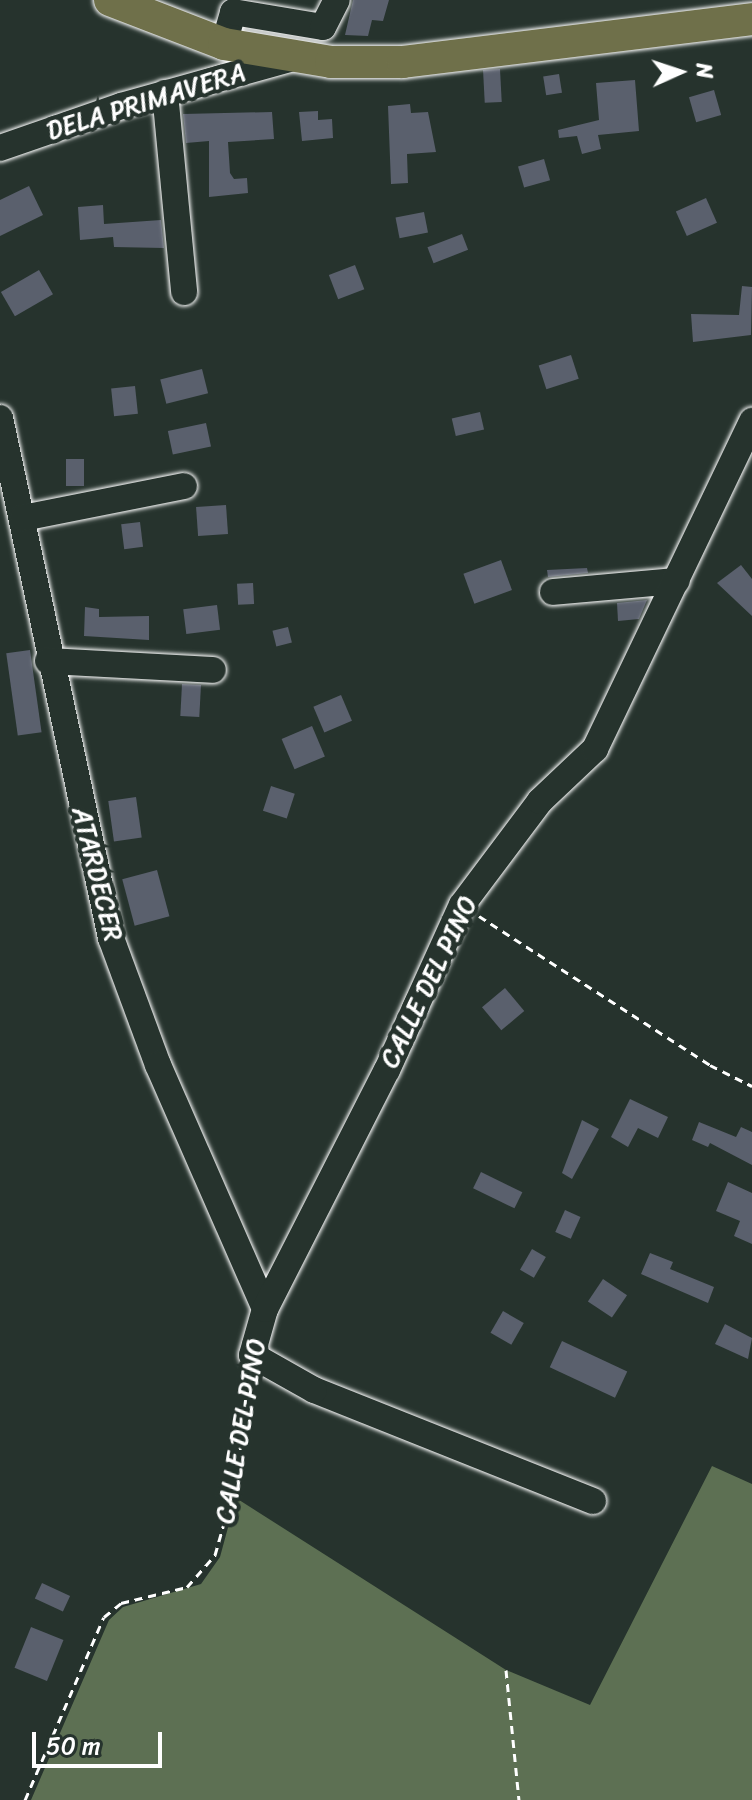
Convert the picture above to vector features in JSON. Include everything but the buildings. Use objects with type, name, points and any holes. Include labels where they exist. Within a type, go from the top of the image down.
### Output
[{"type":"main road","points":[[110,0],[224,44],[293,58],[403,62],[752,19]]},
{"type":"street","points":[[224,44],[233,12],[323,27],[337,0]]},
{"type":"street","name":"DELA PRIMAVERA","points":[[0,148],[165,93],[293,58]]},
{"type":"street","points":[[165,93],[184,292]]},
{"type":"street","name":"ATARDECER","points":[[0,418],[23,518],[48,661],[111,938],[158,1065],[265,1309]]},
{"type":"street","name":"CALLE DEL PINO","points":[[252,1355],[265,1309],[387,1070],[462,905],[540,801],[595,749],[752,421]]},
{"type":"street","points":[[23,518],[184,486]]},
{"type":"street","points":[[553,592],[677,581]]},
{"type":"street","points":[[48,661],[213,670]]},
{"type":"street","points":[[252,1355],[314,1390],[593,1501]]},
{"type":"path","points":[[462,905],[710,1065],[752,1086]]},
{"type":"path","name":"CALLE DEL PINO","points":[[25,1800],[104,1617],[121,1603],[187,1587],[215,1555],[237,1477],[252,1355]]},
{"type":"path","points":[[506,1670],[519,1800]]},
{"type":"green space","points":[[712,1466],[752,1484],[752,1800],[31,1800],[109,1620],[123,1607],[201,1584],[220,1557],[236,1498],[506,1670],[590,1705]]}]
